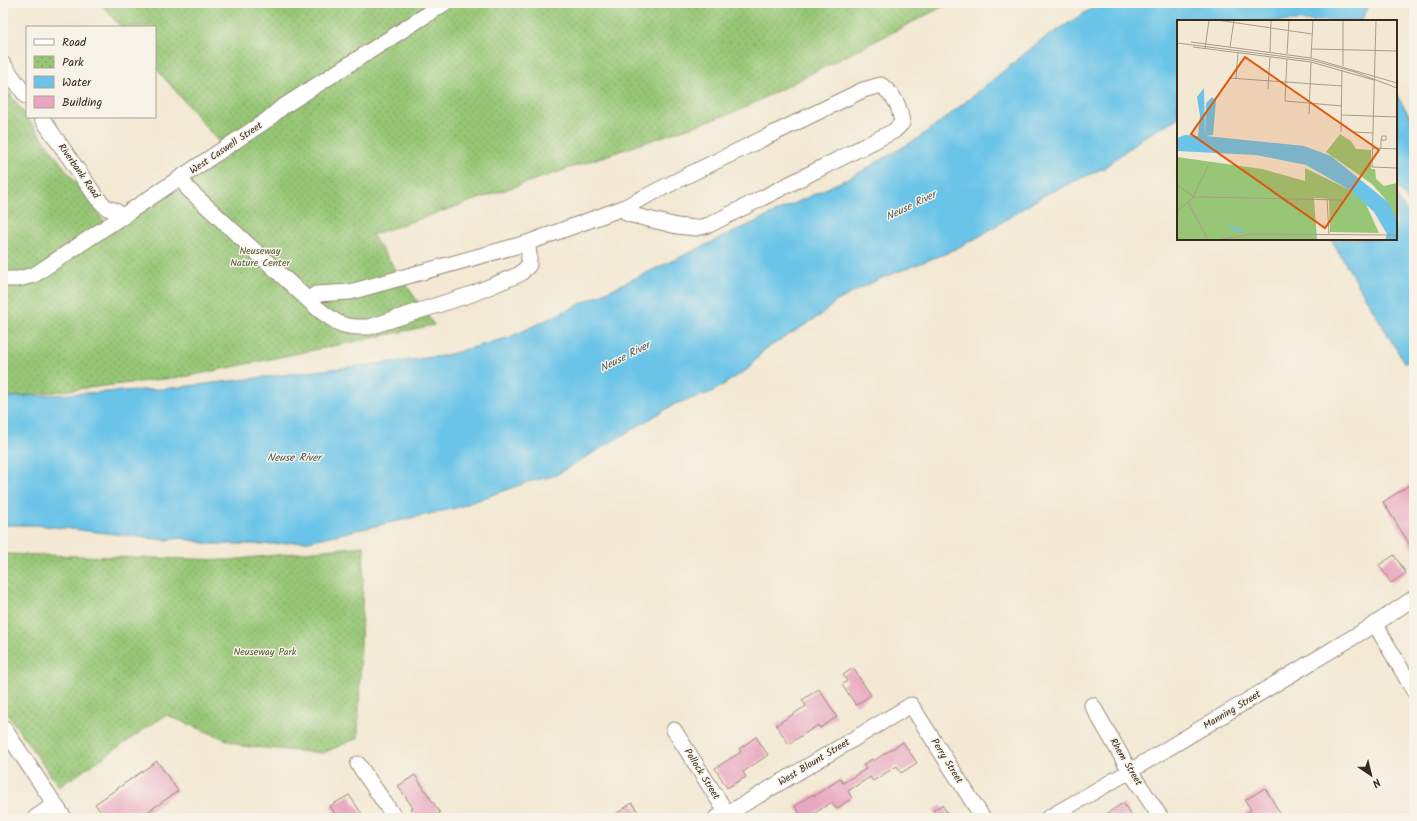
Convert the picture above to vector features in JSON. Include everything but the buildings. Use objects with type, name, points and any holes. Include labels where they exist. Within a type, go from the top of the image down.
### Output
[{"type":"street","name":"West Caswell Street","points":[[3,279],[18,279],[34,275],[124,217],[267,120],[281,108],[445,3]]},
{"type":"street","points":[[3,64],[26,96]]},
{"type":"street","points":[[308,300],[316,294],[350,292],[527,243],[624,208],[688,175],[863,90],[882,85],[894,96],[900,108],[902,123],[894,131],[709,225],[696,228],[677,226],[628,214],[624,208]]},
{"type":"street","name":"Riverbank Road","points":[[42,118],[97,198],[107,208],[114,210],[124,217]]},
{"type":"street","points":[[181,178],[188,189],[308,300],[338,324],[352,328],[369,327],[472,294],[520,274],[529,265],[527,243]]},
{"type":"street","name":"Manning Street","points":[[1048,818],[1375,624],[1414,598]]},
{"type":"street","points":[[1375,624],[1414,690]]},
{"type":"street","name":"West Blount Street","points":[[725,816],[911,705]]},
{"type":"street","name":"Perry Street","points":[[911,705],[983,818]]},
{"type":"street","name":"Rhem Street","points":[[1092,705],[1130,770],[1161,818]]},
{"type":"street","points":[[3,727],[64,818]]},
{"type":"street","name":"Pollock Street","points":[[674,730],[725,816]]},
{"type":"street","points":[[358,764],[396,818]]},
{"type":"street","points":[[34,818],[55,804]]},
{"type":"green space","name":"Neuseway Nature Center","points":[[100,3],[950,3],[738,111],[372,235],[434,325],[189,376],[3,397],[3,85],[112,232],[230,155],[156,68],[156,26],[120,26]]},
{"type":"green space","name":"Neuseway Park","points":[[364,546],[358,738],[323,753],[242,746],[166,715],[59,787],[3,708],[3,554],[228,560]]},
{"type":"water","name":"Neuse River","points":[[1100,3],[1371,3],[1362,20],[1177,20],[1177,119],[1142,138],[1104,168],[1044,195],[980,236],[947,253],[879,279],[835,302],[821,315],[764,350],[748,369],[712,392],[675,404],[554,476],[528,482],[456,508],[308,541],[274,544],[210,544],[181,538],[166,540],[37,525],[3,525],[3,397],[163,389],[443,356],[510,337],[853,176],[917,139],[947,117],[1039,42]]},
{"type":"water","points":[[1397,96],[1414,123],[1414,211],[1397,185]]},
{"type":"water","points":[[1397,197],[1414,223],[1414,362],[1404,362],[1332,240],[1397,240]]}]
